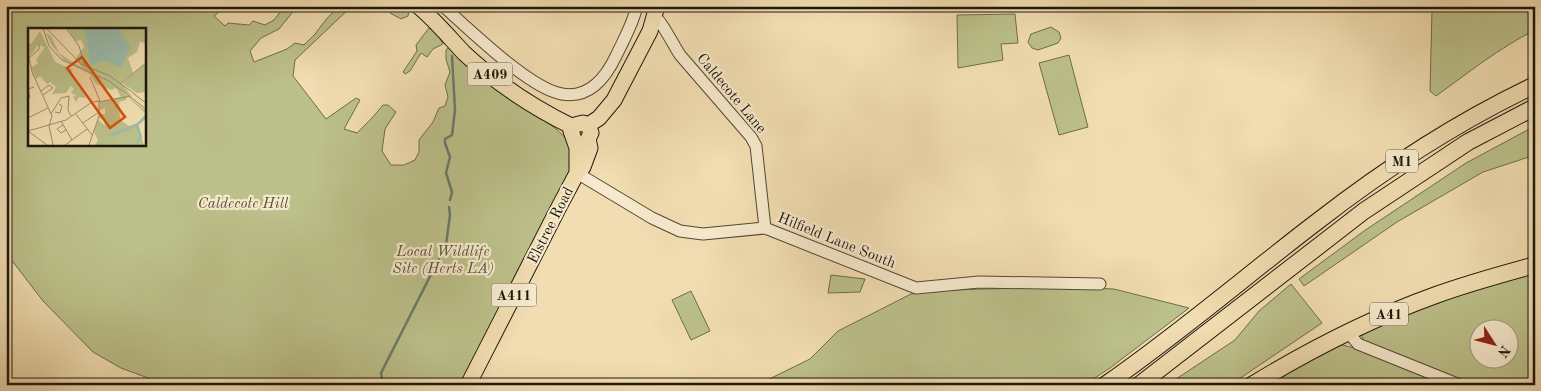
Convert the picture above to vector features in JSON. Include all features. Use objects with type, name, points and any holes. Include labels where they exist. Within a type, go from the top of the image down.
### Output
[{"type":"highway","name":"M1","points":[[1105,385],[1373,181],[1458,126],[1535,85]]},
{"type":"highway","name":"M1","points":[[1139,385],[1364,211],[1468,142],[1535,107]]},
{"type":"highway","name":"A41","points":[[1252,385],[1284,365],[1388,314],[1437,295],[1535,265]]},
{"type":"main road","name":"A409","points":[[418,6],[466,54],[509,89],[543,113],[581,133]]},
{"type":"main road","points":[[581,133],[600,118],[614,100],[656,12]]},
{"type":"main road","name":"Elstree Road","points":[[468,385],[578,173],[581,133]]},
{"type":"street","points":[[443,6],[528,77],[562,94],[585,92],[602,81],[609,72],[632,23],[637,6]]},
{"type":"street","name":"Caldecote Lane","points":[[656,12],[671,42],[680,54],[752,137],[756,146],[765,228]]},
{"type":"street","name":"Hilfield Lane South","points":[[578,173],[652,218],[680,231],[703,234],[765,228],[916,288],[979,282],[1100,284]]},
{"type":"street","points":[[1348,332],[1358,344],[1460,385]]},
{"type":"green space","name":"Caldecote Hill","points":[[6,6],[226,6],[214,16],[225,26],[228,23],[249,25],[253,21],[265,25],[274,20],[285,6],[304,6],[299,10],[296,8],[279,29],[261,38],[250,51],[254,62],[287,49],[295,43],[304,45],[335,11],[352,6],[295,60],[293,76],[326,119],[356,98],[360,100],[344,129],[357,133],[383,105],[388,105],[396,112],[385,129],[382,151],[391,165],[404,165],[415,160],[419,152],[419,140],[433,122],[439,108],[445,106],[448,97],[445,85],[450,72],[446,59],[446,50],[450,46],[488,82],[559,132],[567,140],[572,152],[572,173],[463,385],[167,385],[121,368],[93,352],[43,301],[10,258],[6,259]]},
{"type":"green space","points":[[392,6],[407,6],[409,10],[408,16],[401,19],[390,13]]},
{"type":"green space","points":[[1108,6],[1535,6],[1535,30],[1496,53],[1436,96],[1430,91],[1432,10],[1113,10]]},
{"type":"green space","points":[[1015,14],[1018,43],[1001,44],[1003,60],[958,68],[957,15]]},
{"type":"green space","points":[[1051,27],[1059,32],[1061,38],[1058,43],[1038,50],[1032,48],[1028,42],[1031,34]]},
{"type":"green space","points":[[429,28],[437,33],[443,44],[433,49],[427,57],[421,53],[410,71],[405,74],[403,72],[417,51],[416,45]]},
{"type":"green space","points":[[1069,55],[1088,127],[1059,135],[1039,63]]},
{"type":"green space","points":[[1535,126],[1535,155],[1483,172],[1397,222],[1304,286],[1299,279],[1364,231],[1466,163]]},
{"type":"green space","points":[[1535,271],[1535,385],[1472,385],[1364,341],[1363,332],[1394,316]]},
{"type":"green space","points":[[831,275],[865,279],[860,292],[828,293]]},
{"type":"green space","points":[[1291,284],[1322,323],[1230,385],[1167,385],[1235,340],[1259,311]]},
{"type":"green space","points":[[1060,287],[1114,289],[1189,308],[1110,368],[1084,385],[757,385],[810,359],[838,331],[911,294],[951,290]]},
{"type":"green space","points":[[691,291],[710,331],[691,340],[672,300]]},
{"type":"green space","points":[[1335,345],[1358,349],[1450,385],[1263,385]]},
{"type":"waterway","points":[[450,200],[452,192],[446,173],[450,157],[445,139],[452,135],[455,110],[452,56]]},
{"type":"waterway","points":[[383,385],[381,373],[446,245],[450,215],[449,207]]},
{"type":"park label","name":"Local Wildlife Site (Herts LA)","points":[[443,260]]}]
